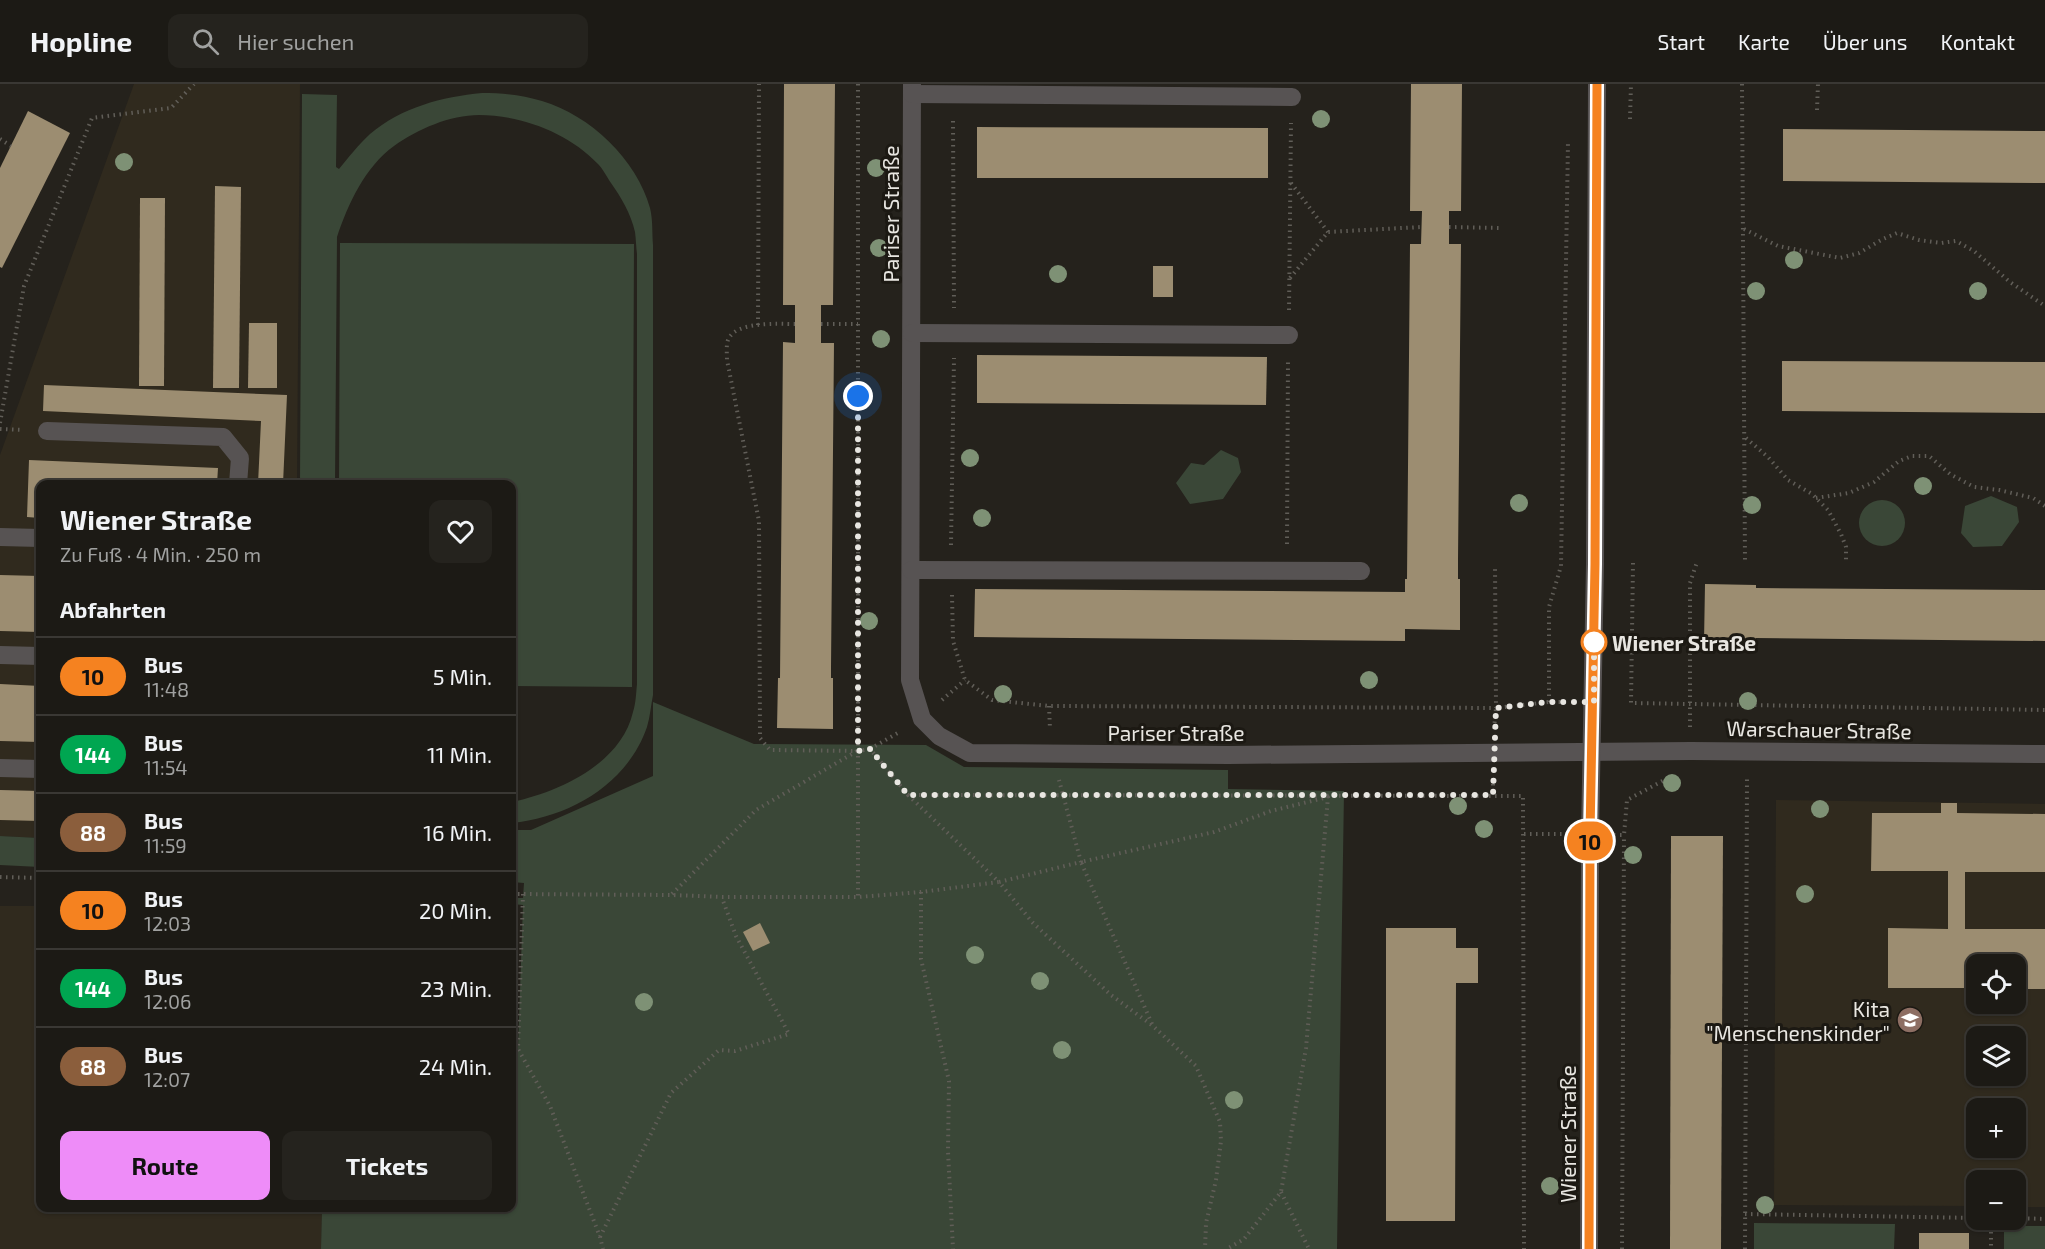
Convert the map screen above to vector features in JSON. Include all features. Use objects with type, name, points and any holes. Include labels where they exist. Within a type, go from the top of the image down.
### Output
[{"type":"street","name":"Wiener Straße","points":[[1589,1249],[1590,835],[1594,702],[1597,84]]},
{"type":"street","name":"Pariser Straße","points":[[1292,97],[912,89],[910,680],[922,719],[939,736],[970,753],[1228,755],[1592,753]]},
{"type":"street","points":[[912,333],[1289,335]]},
{"type":"street","points":[[46,431],[223,437],[240,458],[238,480]]},
{"type":"street","points":[[0,537],[36,538]]},
{"type":"street","points":[[911,570],[1361,571]]},
{"type":"street","points":[[0,655],[36,656]]},
{"type":"street","name":"Warschauer Straße","points":[[1592,753],[1691,751],[2045,754]]},
{"type":"street","points":[[0,768],[36,769]]},
{"type":"path","points":[[0,423],[24,286],[92,118],[171,108],[194,84]]},
{"type":"path","points":[[758,325],[759,84]]},
{"type":"path","points":[[858,84],[858,897]]},
{"type":"path","points":[[1630,118],[1631,84]]},
{"type":"path","points":[[1742,84],[1745,562]]},
{"type":"path","points":[[1817,110],[1818,84]]},
{"type":"path","points":[[1549,702],[1550,607],[1561,566],[1568,132]]},
{"type":"path","points":[[0,139],[11,146]]},
{"type":"path","points":[[1291,183],[1328,232]]},
{"type":"path","points":[[1289,279],[1328,232],[1421,227]]},
{"type":"path","points":[[1449,227],[1499,228]]},
{"type":"path","points":[[1744,229],[1778,246],[1840,258],[1859,253],[1897,233],[1920,240],[1941,243],[1956,242],[1974,251],[2010,282],[2045,306]]},
{"type":"path","points":[[795,324],[758,325],[736,330],[728,340],[727,360],[759,521],[760,738],[770,750],[858,751],[870,749],[908,795],[999,882],[1033,923],[1111,994],[1153,1026],[1196,1066],[1220,1122],[1221,1141],[1216,1180],[1206,1223],[1205,1249]]},
{"type":"path","points":[[821,324],[858,324]]},
{"type":"path","points":[[1745,437],[1768,457],[1788,480],[1816,498],[1828,510],[1846,548],[1846,563]]},
{"type":"path","points":[[1816,498],[1849,493],[1874,482],[1899,461],[1912,456],[1929,456],[1950,474],[1974,487],[2033,498],[2045,506]]},
{"type":"path","points":[[1622,1249],[1624,835],[1627,800],[1667,778],[1689,778],[1691,751],[1690,583],[1697,562]]},
{"type":"path","points":[[1631,703],[1633,563]]},
{"type":"path","points":[[1493,795],[1496,708],[1549,702],[1594,702],[2045,710]]},
{"type":"path","points":[[1049,706],[1050,754],[1065,795],[1081,862],[1153,1026]]},
{"type":"path","points":[[672,895],[756,810],[858,751]]},
{"type":"path","points":[[1736,778],[1747,778],[1745,1249]]},
{"type":"path","points":[[908,795],[1523,796],[1524,1249]]},
{"type":"path","points":[[516,894],[858,897],[921,892],[999,882],[1214,832],[1271,811],[1328,797]]},
{"type":"path","points":[[1227,1249],[1244,1239],[1281,1192],[1305,1048],[1328,797]]},
{"type":"path","points":[[1524,834],[1624,835]]},
{"type":"path","points":[[0,877],[36,878]]},
{"type":"path","points":[[921,892],[921,959],[949,1081],[948,1151],[953,1249]]},
{"type":"path","points":[[523,894],[518,1048],[550,1106],[603,1249]]},
{"type":"path","points":[[600,1237],[671,1093],[719,1050],[735,1051],[789,1034],[736,936],[722,897]]},
{"type":"path","points":[[1281,1192],[1308,1249]]},
{"type":"path","points":[[1745,1215],[1966,1218]]},
{"type":"path","points":[[2026,1218],[2045,1219]]},
{"type":"path","points":[[1991,1230],[1991,1249]]},
{"type":"shaded area","points":[[134,84],[300,84],[297,480],[36,480],[36,838],[0,836],[0,455]]},
{"type":"shaded area","name":"Kita \"Menschenskinder\"","points":[[1776,800],[2045,804],[2045,1207],[2026,1207],[2026,1170],[1966,1170],[1966,1206],[1774,1205]]},
{"type":"shaded area","points":[[0,906],[36,906],[36,1212],[322,1212],[321,1249],[0,1249]]},
{"type":"green space","points":[[497,93],[527,97],[560,108],[577,117],[594,128],[623,157],[644,190],[652,217],[653,695],[648,723],[638,748],[611,781],[574,805],[554,814],[516,822],[516,801],[568,783],[602,761],[616,747],[626,730],[636,698],[636,237],[622,200],[602,168],[586,153],[559,135],[527,122],[479,115],[446,120],[413,134],[394,146],[374,164],[352,199],[337,237],[335,480],[300,480],[302,94],[337,95],[336,167],[339,169],[370,134],[382,125],[409,110],[452,97]]},
{"type":"green space","points":[[340,243],[634,244],[632,687],[516,686],[516,480],[339,480]]},
{"type":"green space","points":[[1221,450],[1238,458],[1241,472],[1223,499],[1190,504],[1176,483],[1191,463],[1204,465]]},
{"type":"green space","points":[[1991,496],[2017,507],[2019,522],[2002,546],[1973,547],[1961,533],[1965,506]]},
{"type":"green space","points":[[1882,500],[1898,507],[1905,523],[1898,539],[1882,546],[1866,539],[1859,523],[1866,507]]},
{"type":"green space","points":[[653,702],[754,744],[926,745],[964,767],[1228,770],[1228,789],[1344,791],[1337,1249],[321,1249],[322,1212],[516,1212],[516,1055],[523,905],[516,904],[516,898],[523,898],[524,883],[516,882],[516,830],[531,830],[653,776]]},
{"type":"green space","points":[[0,836],[36,838],[36,867],[0,865]]},
{"type":"green space","points":[[1754,1223],[1895,1224],[1894,1249],[1754,1249]]},
{"type":"green space","points":[[2026,1226],[2045,1226],[2045,1249],[2004,1249],[2004,1230],[2026,1230]]},
{"type":"building","points":[[784,84],[835,84],[833,305],[821,305],[821,343],[834,343],[831,668],[833,729],[777,728],[778,678],[780,678],[783,342],[795,343],[795,305],[783,305]]},
{"type":"building","points":[[1411,84],[1462,84],[1461,211],[1449,211],[1449,244],[1461,244],[1458,560],[1460,630],[1405,629],[1405,641],[974,637],[975,589],[1405,592],[1405,579],[1407,579],[1410,244],[1421,244],[1422,211],[1410,211]]},
{"type":"building","points":[[28,111],[70,133],[2,268],[0,267],[0,168]]},
{"type":"building","points":[[977,127],[1268,128],[1268,178],[977,178]]},
{"type":"building","points":[[1783,129],[2045,131],[2045,183],[1783,181]]},
{"type":"building","points":[[215,186],[241,187],[239,388],[213,388]]},
{"type":"building","points":[[140,198],[165,198],[164,386],[139,386]]},
{"type":"building","points":[[1153,266],[1173,266],[1173,297],[1153,297]]},
{"type":"building","points":[[249,323],[277,323],[277,388],[248,388]]},
{"type":"building","points":[[977,355],[1267,357],[1266,405],[977,403]]},
{"type":"building","points":[[1782,361],[2045,362],[2045,413],[1782,411]]},
{"type":"building","points":[[44,385],[287,395],[283,480],[258,480],[261,421],[43,411]]},
{"type":"building","points":[[29,460],[218,468],[217,480],[36,480],[36,518],[27,517]]},
{"type":"building","points":[[0,575],[36,576],[36,632],[0,631]]},
{"type":"building","points":[[1705,584],[1756,585],[1756,588],[2045,590],[2045,641],[1756,638],[1756,642],[1704,642]]},
{"type":"building","points":[[0,684],[36,686],[36,742],[0,741]]},
{"type":"building","points":[[0,790],[36,791],[36,821],[0,820]]},
{"type":"building","points":[[1941,803],[1957,803],[1957,813],[2045,814],[2045,872],[1965,872],[1965,929],[2045,929],[2045,989],[2026,989],[2026,954],[1966,954],[1966,988],[1888,988],[1888,928],[1948,929],[1948,871],[1871,871],[1872,813],[1941,813]]},
{"type":"building","points":[[1671,836],[1723,836],[1721,1249],[1670,1249]]},
{"type":"building","points":[[760,923],[770,943],[753,951],[743,932]]},
{"type":"building","points":[[1386,928],[1456,928],[1456,948],[1478,948],[1478,983],[1456,983],[1455,1221],[1386,1221]]},
{"type":"building","points":[[1919,1233],[1969,1233],[1969,1249],[1919,1249]]},
{"type":"bus line","name":"10","points":[[1589,1249],[1590,835],[1594,702],[1597,84]]},
{"type":"place","name":"Wiener Straße","points":[[1594,642]]},
{"type":"place","name":"Kita \"Menschenskinder\"","points":[[1910,1020]]},
{"type":"route","points":[[858,396],[858,751],[870,749],[908,795],[1328,797],[1493,795],[1496,708],[1549,702],[1594,702],[1594,642]]}]
